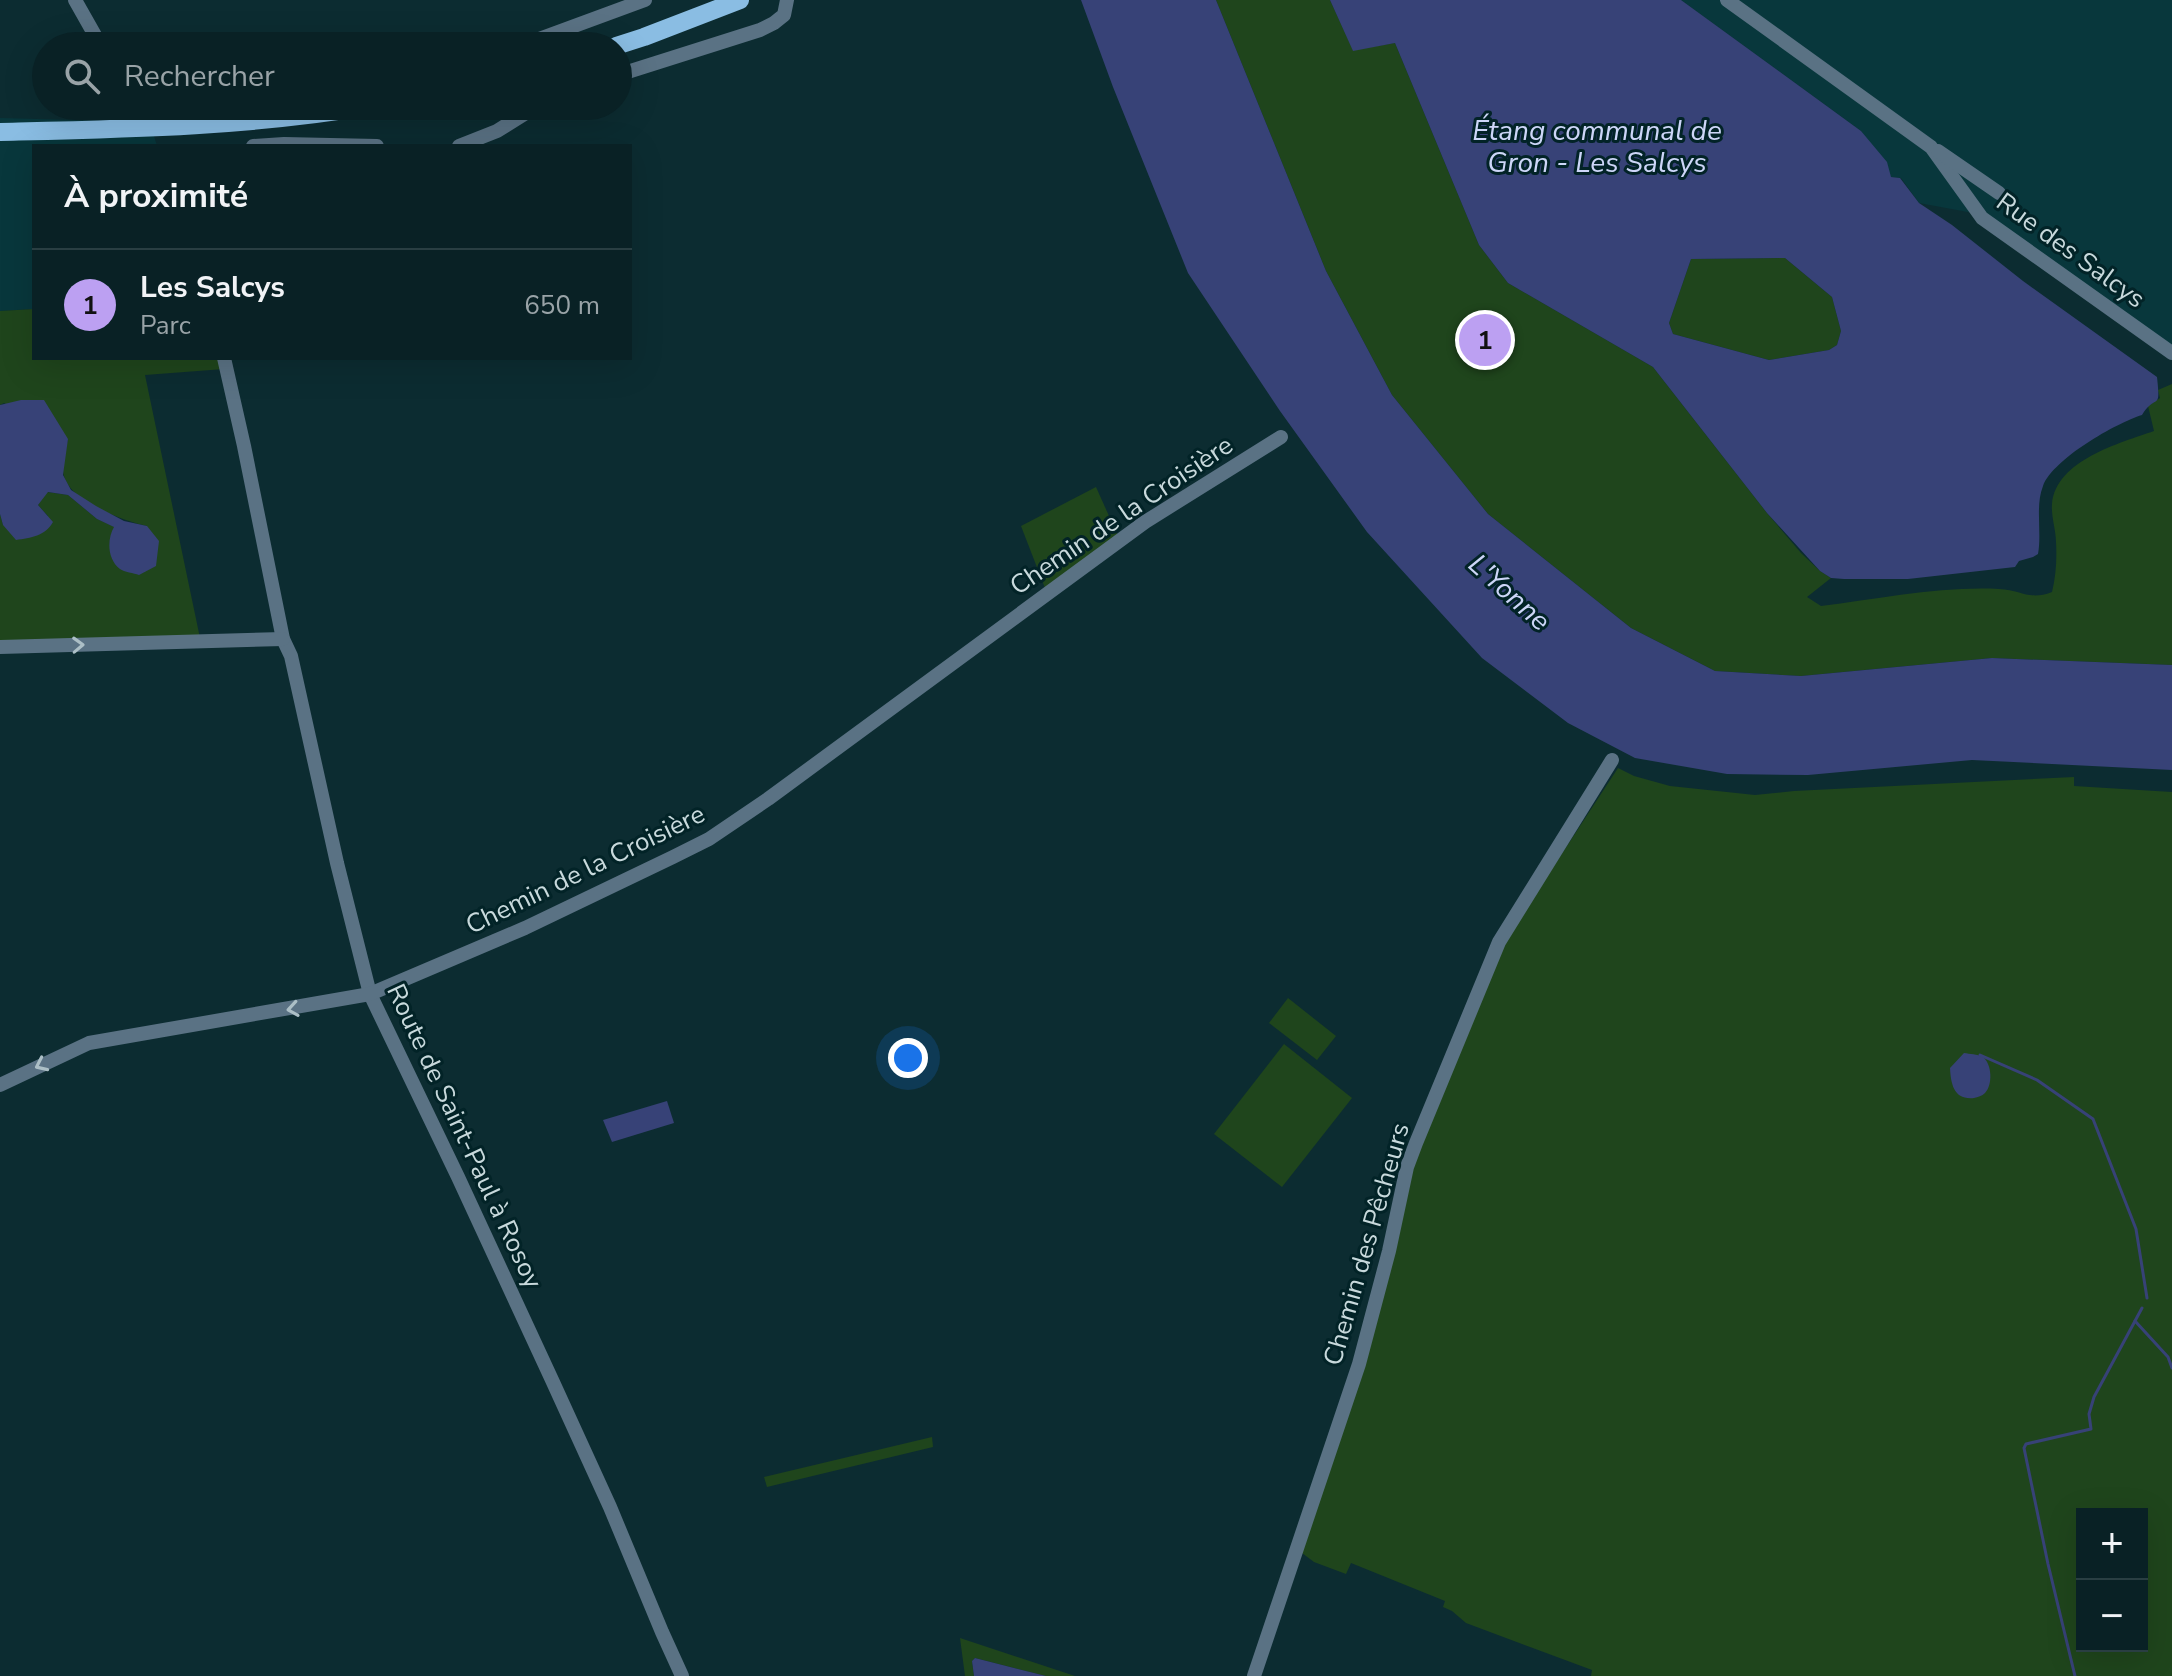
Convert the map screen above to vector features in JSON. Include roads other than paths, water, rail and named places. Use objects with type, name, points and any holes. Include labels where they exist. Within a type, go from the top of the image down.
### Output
[{"type":"main road","points":[[632,41],[740,0]]},
{"type":"main road","points":[[0,132],[182,127],[266,120]]},
{"type":"street","points":[[75,0],[93,32]]},
{"type":"street","points":[[558,32],[645,0]]},
{"type":"street","points":[[632,71],[760,30],[784,15],[787,0]]},
{"type":"street","name":"Rue des Salcys","points":[[1727,0],[1931,147],[1982,218],[2172,353]]},
{"type":"street","points":[[465,144],[515,120]]},
{"type":"street","points":[[1931,147],[1999,193]]},
{"type":"street","name":"Route de Saint-Paul à Rosoy","points":[[224,360],[283,639],[291,656],[370,994],[552,1380],[682,1676]]},
{"type":"street","name":"Chemin de la Croisière","points":[[0,1085],[89,1043],[370,994],[525,928],[709,839],[1145,522],[1281,437]]},
{"type":"street","points":[[0,647],[283,639]]},
{"type":"street","name":"Chemin des Pêcheurs","points":[[1254,1676],[1359,1364],[1407,1167],[1416,1143],[1499,942],[1612,760]]},
{"type":"water","name":"L'Yonne","points":[[1081,0],[1216,0],[1326,271],[1392,395],[1488,514],[1631,628],[1715,671],[1801,676],[1992,658],[2172,665],[2172,770],[1972,760],[1808,775],[1727,774],[1635,758],[1568,723],[1482,658],[1367,532],[1280,411],[1188,273]]},
{"type":"water","name":"Étang communal de Gron - Les Salcys","points":[[1330,0],[1681,0],[1861,131],[1887,162],[1891,177],[1900,178],[1919,203],[2157,377],[2158,399],[2142,415],[2086,443],[2049,476],[2039,502],[2038,554],[2019,561],[2015,567],[1908,579],[1831,578],[1820,571],[1767,513],[1653,367],[1508,283],[1479,245],[1395,43],[1353,51]],"holes":[[[1785,258],[1832,297],[1841,331],[1837,345],[1829,350],[1769,360],[1673,334],[1669,323],[1691,259]]]},
{"type":"water","points":[[21,400],[44,400],[68,439],[63,475],[71,490],[124,521],[147,526],[159,541],[156,566],[139,575],[120,569],[110,549],[114,527],[97,519],[68,495],[48,492],[38,505],[53,522],[37,536],[16,540],[3,525],[0,514],[0,405]]},
{"type":"water","points":[[1964,1053],[1983,1057],[1990,1069],[1988,1089],[1974,1098],[1958,1094],[1951,1080],[1950,1068]]},
{"type":"water","points":[[667,1101],[674,1123],[612,1142],[603,1120]]},
{"type":"water","points":[[975,1658],[1046,1676],[974,1676],[972,1661]]},
{"type":"waterway","points":[[1980,1055],[2037,1080],[2093,1119],[2136,1229],[2147,1298]]},
{"type":"waterway","points":[[2075,1676],[2024,1448],[2026,1444],[2091,1429],[2089,1414],[2094,1397],[2142,1308]]},
{"type":"waterway","points":[[2135,1321],[2168,1357],[2172,1368]]},
{"type":"place","name":"Les Salcys","points":[[1485,340]]}]
